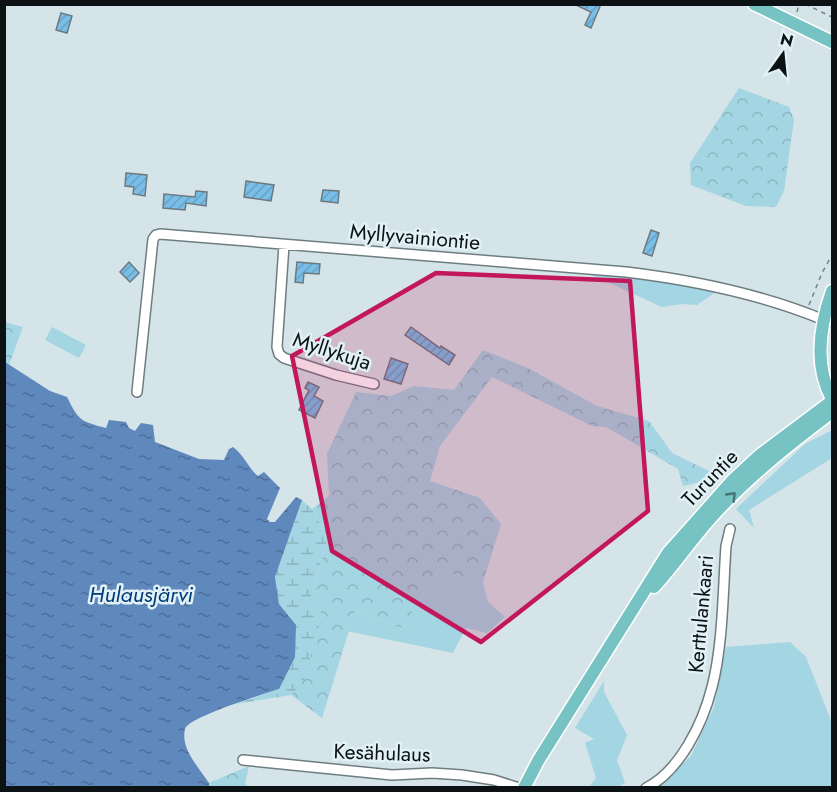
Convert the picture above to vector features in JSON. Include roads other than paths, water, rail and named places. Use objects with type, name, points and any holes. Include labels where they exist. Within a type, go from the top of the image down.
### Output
[{"type":"main road","points":[[754,4],[832,42]]},
{"type":"main road","points":[[832,291],[824,320],[820,353],[825,384],[832,400]]},
{"type":"main road","name":"Turuntie","points":[[524,788],[668,553],[723,489],[760,455],[832,400]]},
{"type":"main road","name":"Turuntie","points":[[639,603],[708,521],[744,484],[832,411]]},
{"type":"street","name":"Myllyvainiontie","points":[[137,392],[154,236],[160,234],[626,272],[682,279],[824,320]]},
{"type":"street","name":"Myllykuja","points":[[284,245],[277,347],[279,354],[284,358],[336,375],[374,384]]},
{"type":"street","name":"Kerttulankaari","points":[[646,788],[660,785],[679,759],[691,740],[712,687],[718,652],[726,546],[730,530]]},
{"type":"street","name":"Kesähulaus","points":[[243,760],[392,775],[432,773],[462,775],[494,780],[519,788]]},
{"type":"water","name":"Hulausjärvi","points":[[5,362],[50,391],[67,397],[78,416],[91,424],[106,428],[109,420],[126,422],[129,428],[135,431],[141,423],[153,425],[155,442],[199,459],[224,460],[229,449],[233,447],[258,476],[264,472],[280,488],[267,519],[270,522],[275,522],[296,497],[302,500],[275,577],[279,604],[296,625],[295,657],[279,689],[212,712],[189,724],[185,729],[185,743],[209,783],[209,787],[5,787]]}]
